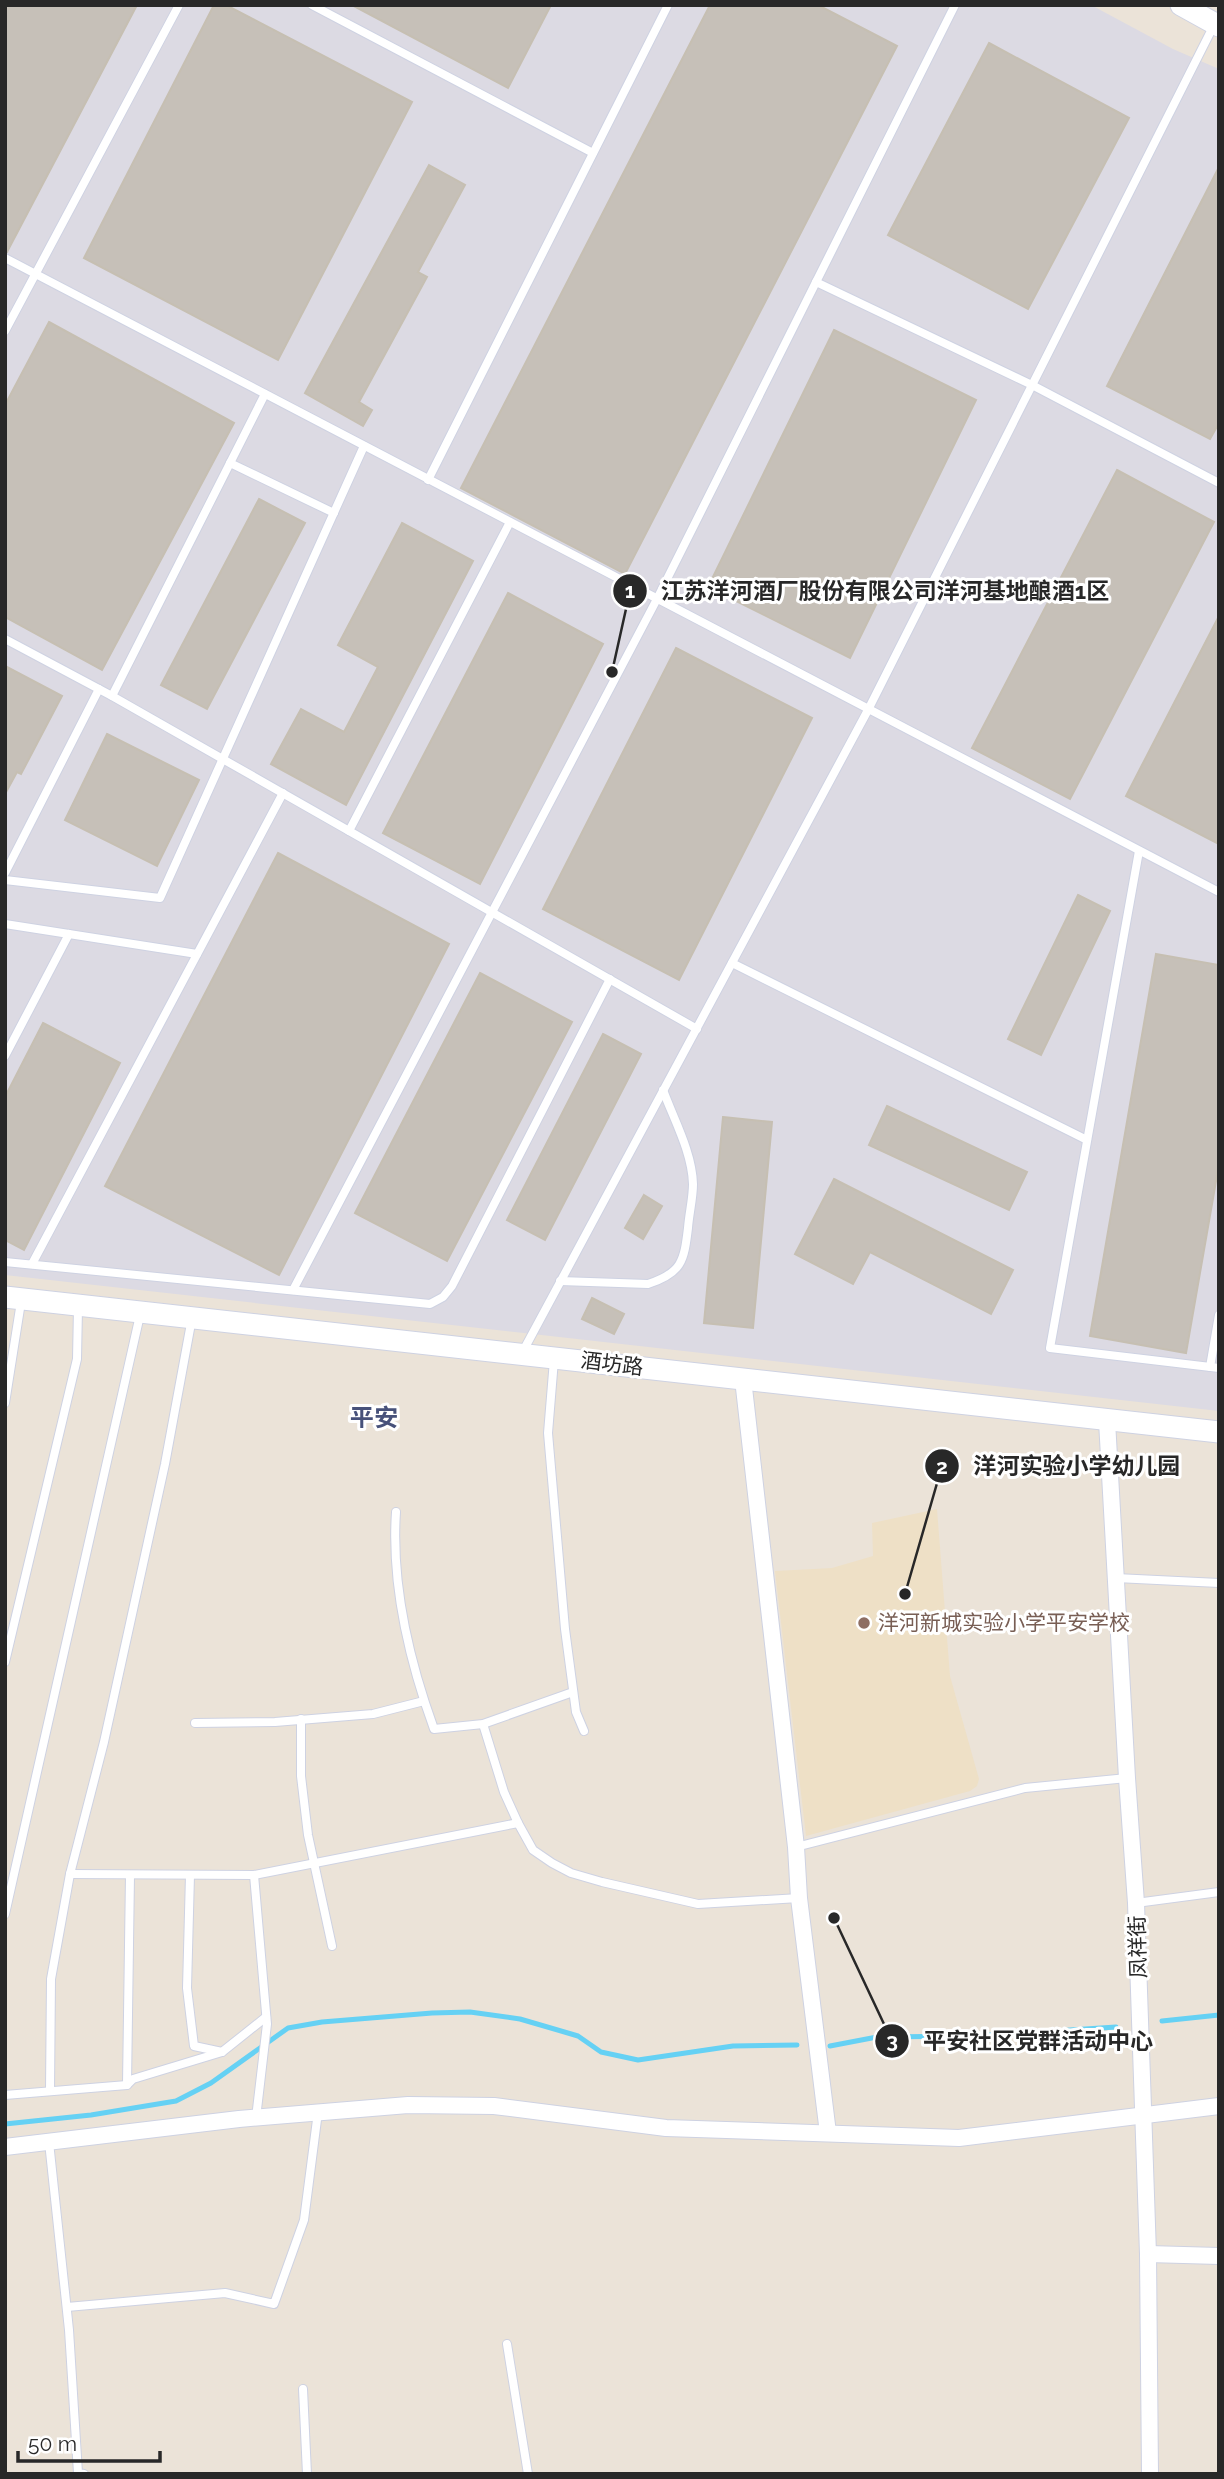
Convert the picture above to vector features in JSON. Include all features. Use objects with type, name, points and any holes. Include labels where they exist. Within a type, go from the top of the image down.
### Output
[{"type":"street","points":[[1181,5],[1216,25]]},
{"type":"street","name":"酒坊路","points":[[13,1298],[1219,1432]]},
{"type":"street","points":[[743,1379],[796,1847],[799,1898],[828,2133]]},
{"type":"street","name":"凤祥街","points":[[1107,1421],[1136,1903],[1148,2254],[1150,2474]]},
{"type":"street","points":[[5,2147],[256,2118],[408,2105],[494,2106],[666,2128],[959,2138],[1219,2106]]},
{"type":"street","points":[[1148,2254],[1219,2256]]},
{"type":"lane","points":[[5,331],[179,5]]},
{"type":"lane","points":[[312,5],[593,153]]},
{"type":"lane","points":[[428,480],[668,5]]},
{"type":"lane","points":[[293,1290],[657,599],[955,5]]},
{"type":"lane","points":[[522,1353],[868,710],[1216,25]]},
{"type":"lane","points":[[5,258],[1219,892]]},
{"type":"lane","points":[[816,282],[1032,385],[1219,484]]},
{"type":"lane","points":[[112,696],[265,394]]},
{"type":"lane","points":[[5,880],[160,898],[364,446]]},
{"type":"lane","points":[[230,463],[334,513]]},
{"type":"lane","points":[[349,831],[510,522]]},
{"type":"lane","points":[[5,639],[112,696],[697,1029]]},
{"type":"lane","points":[[5,873],[99,689]]},
{"type":"lane","points":[[32,1264],[283,793]]},
{"type":"lane","points":[[1139,851],[1049,1348],[1214,1368],[1219,1315]]},
{"type":"lane","points":[[5,924],[197,954]]},
{"type":"lane","points":[[5,1056],[69,934]]},
{"type":"lane","points":[[732,963],[1087,1140]]},
{"type":"lane","points":[[5,1262],[430,1304],[443,1297],[458,1274],[610,979]]},
{"type":"lane","points":[[560,1281],[648,1284],[661,1280],[674,1271],[684,1257],[693,1184],[687,1152],[663,1090]]},
{"type":"lane","points":[[5,1403],[13,1298]]},
{"type":"lane","points":[[5,1662],[77,1359],[78,1305]]},
{"type":"lane","points":[[5,1914],[140,1312]]},
{"type":"lane","points":[[50,2091],[51,1979],[70,1874],[104,1742],[164,1464],[192,1318]]},
{"type":"lane","points":[[554,1357],[548,1433],[573,1692],[576,1712],[584,1731]]},
{"type":"lane","points":[[396,1512],[399,1604],[424,1701],[435,1729],[483,1724],[573,1692]]},
{"type":"lane","points":[[1116,1578],[1219,1583]]},
{"type":"lane","points":[[195,1723],[275,1722],[373,1714],[424,1701]]},
{"type":"lane","points":[[301,1719],[301,1776],[308,1835],[332,1946]]},
{"type":"lane","points":[[483,1724],[504,1792],[518,1823],[533,1850],[552,1863],[571,1873],[603,1882],[698,1904],[799,1898]]},
{"type":"lane","points":[[796,1847],[1025,1788],[1127,1778]]},
{"type":"lane","points":[[70,1874],[254,1875],[518,1823]]},
{"type":"lane","points":[[127,2085],[130,1875]]},
{"type":"lane","points":[[191,1875],[187,1988],[194,2046],[222,2052]]},
{"type":"lane","points":[[254,1875],[266,2017],[256,2118]]},
{"type":"lane","points":[[1136,1903],[1219,1892]]},
{"type":"lane","points":[[5,2095],[127,2085],[133,2079],[222,2052],[266,2017]]},
{"type":"lane","points":[[67,2307],[225,2293],[274,2304],[304,2220],[318,2112]]},
{"type":"lane","points":[[50,2142],[67,2307],[78,2473]]},
{"type":"lane","points":[[507,2344],[528,2474]]},
{"type":"lane","points":[[303,2389],[307,2474]]},
{"type":"shaded area","points":[[5,5],[1091,5],[1173,49],[1219,69],[1219,1411],[5,1275]]},
{"type":"shaded area","name":"洋河新城实验小学平安学校","points":[[937,1509],[950,1676],[979,1779],[977,1786],[970,1791],[806,1836],[775,1571],[832,1568],[873,1556],[872,1523]]},
{"type":"building","points":[[5,5],[137,5],[7,252],[5,252]]},
{"type":"building","points":[[214,5],[226,5],[412,102],[278,360],[84,258]]},
{"type":"building","points":[[352,5],[551,5],[508,88]]},
{"type":"building","points":[[710,5],[818,5],[897,46],[625,574],[461,488]]},
{"type":"building","points":[[989,43],[1129,118],[1028,309],[888,235]]},
{"type":"building","points":[[429,165],[465,185],[418,272],[427,277],[359,402],[372,410],[363,426],[305,393]]},
{"type":"building","points":[[1219,167],[1219,423],[1210,439],[1107,386]]},
{"type":"building","points":[[49,322],[234,423],[102,670],[5,617],[5,405]]},
{"type":"building","points":[[834,330],[976,400],[850,658],[708,587]]},
{"type":"building","points":[[1117,470],[1214,522],[1070,799],[972,748]]},
{"type":"building","points":[[259,499],[305,523],[207,709],[161,685]]},
{"type":"building","points":[[402,523],[473,561],[346,805],[271,764],[301,709],[344,732],[378,667],[338,645]]},
{"type":"building","points":[[508,593],[603,644],[480,884],[383,833]]},
{"type":"building","points":[[1219,616],[1219,844],[1126,796]]},
{"type":"building","points":[[676,648],[812,718],[679,980],[543,909]]},
{"type":"building","points":[[5,666],[62,696],[21,774],[17,772],[5,794]]},
{"type":"building","points":[[107,734],[199,780],[157,866],[65,820]]},
{"type":"building","points":[[278,853],[449,944],[279,1275],[105,1186]]},
{"type":"building","points":[[1078,895],[1110,911],[1041,1055],[1008,1039]]},
{"type":"building","points":[[1156,954],[1219,965],[1219,1164],[1186,1353],[1090,1336]]},
{"type":"building","points":[[480,973],[572,1022],[447,1261],[355,1213]]},
{"type":"building","points":[[43,1023],[120,1063],[24,1250],[5,1240],[5,1097]]},
{"type":"building","points":[[603,1034],[641,1054],[545,1240],[507,1220]]},
{"type":"building","points":[[887,1106],[1027,1172],[1009,1210],[869,1145]]},
{"type":"building","points":[[723,1117],[772,1122],[753,1328],[704,1323]]},
{"type":"building","points":[[834,1179],[1013,1270],[991,1314],[870,1252],[853,1284],[795,1254]]},
{"type":"building","points":[[644,1195],[662,1206],[643,1239],[625,1228]]},
{"type":"building","points":[[592,1298],[624,1314],[614,1334],[582,1319]]},
{"type":"waterway","points":[[5,2124],[91,2115],[176,2101],[211,2083],[288,2028],[322,2022],[470,2012],[520,2019],[578,2036],[601,2052],[638,2060],[733,2046],[797,2045]]},
{"type":"waterway","points":[[1162,2021],[1219,2015]]},
{"type":"waterway","points":[[830,2046],[877,2037],[976,2036],[1116,2027]]},
{"type":"place","name":"江苏洋河酒厂股份有限公司洋河基地酿酒1区","points":[[612,672]]},
{"type":"place","name":"洋河实验小学幼儿园","points":[[905,1594]]},
{"type":"place","name":"洋河新城实验小学平安学校","points":[[864,1623]]},
{"type":"place","name":"平安社区党群活动中心","points":[[834,1918]]},
{"type":"district","name":"平安","points":[[374,1418]]}]
